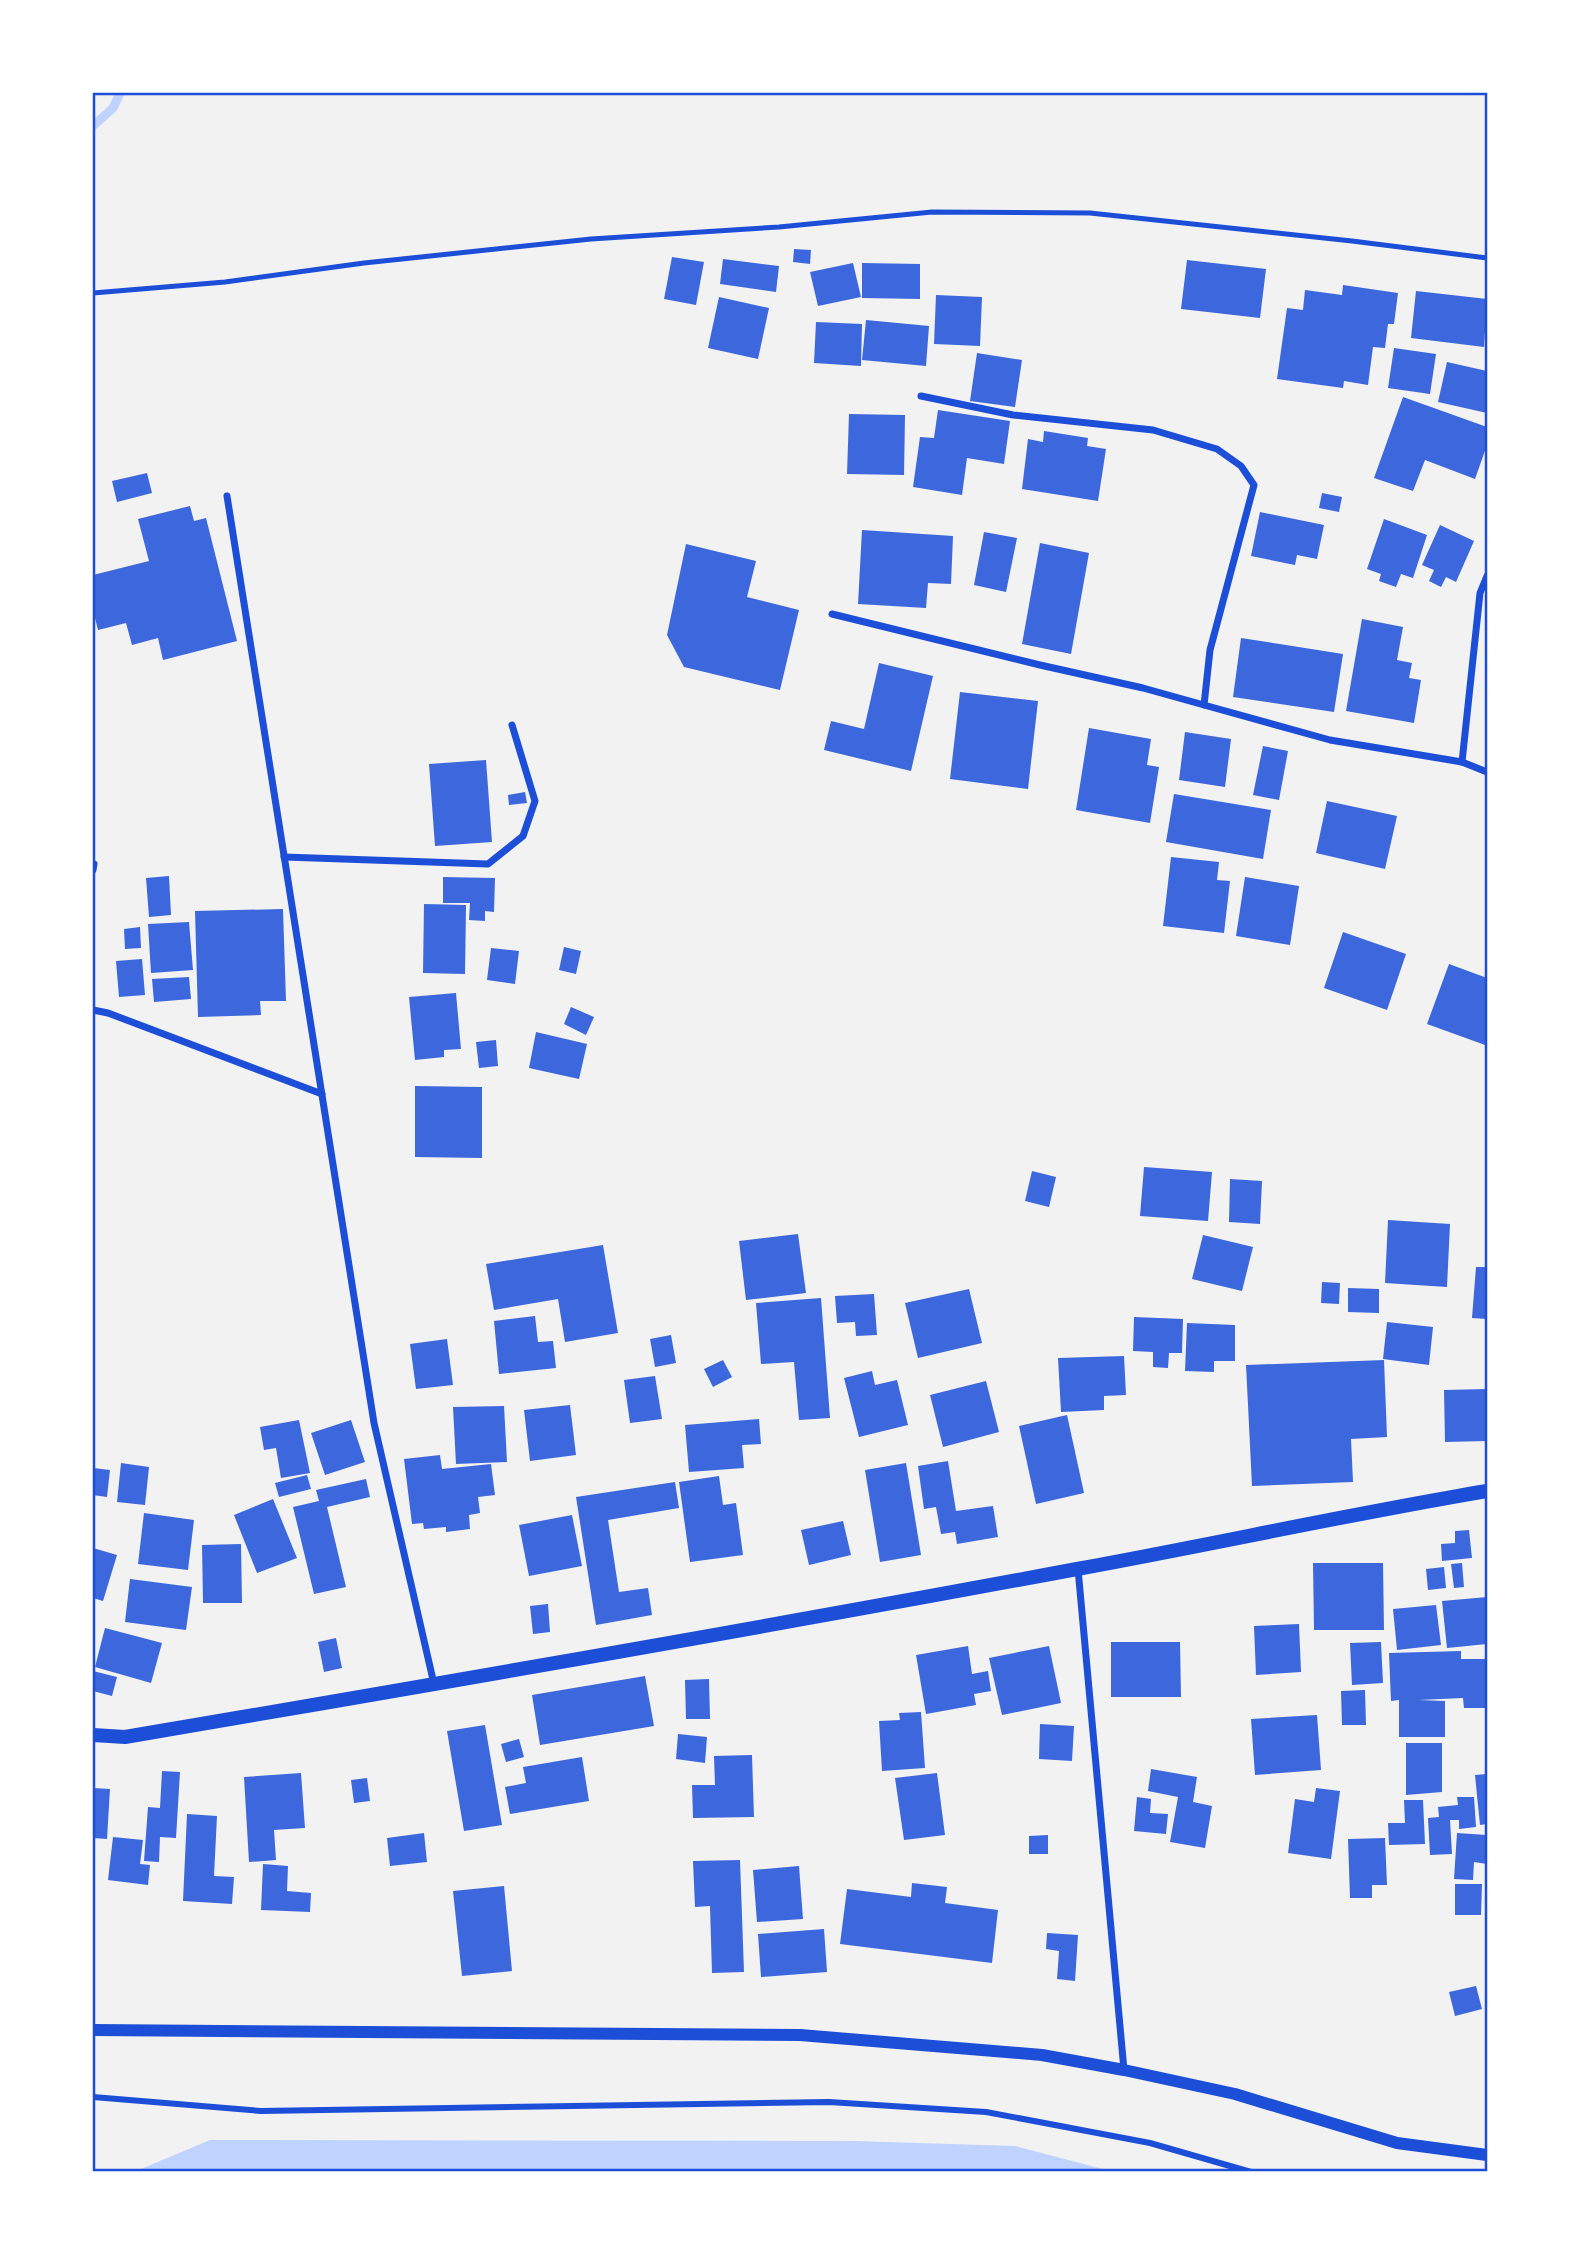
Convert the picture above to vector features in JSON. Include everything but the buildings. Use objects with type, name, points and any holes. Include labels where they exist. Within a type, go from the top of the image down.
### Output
[{"type":"main road","points":[[93,1735],[125,1737],[434,1685],[1078,1569],[1487,1491]]},
{"type":"street","points":[[921,396],[1013,415],[1153,430],[1217,449],[1241,466],[1254,485],[1210,650],[1204,705]]},
{"type":"street","points":[[227,496],[374,1423],[434,1685]]},
{"type":"street","points":[[1462,762],[1480,593],[1487,576]]},
{"type":"street","points":[[832,614],[1143,688],[1330,740],[1462,762],[1487,772]]},
{"type":"street","points":[[284,857],[488,864],[523,836],[536,801],[512,725]]},
{"type":"street","points":[[93,1010],[108,1013],[322,1094]]},
{"type":"street","points":[[1078,1569],[1124,2070]]},
{"type":"street","points":[[93,2030],[800,2035],[1042,2055],[1235,2094],[1397,2143],[1487,2155]]},
{"type":"street","points":[[93,2097],[261,2111],[830,2102],[960,2110],[986,2112],[1150,2143],[1251,2172]]},
{"type":"lane","points":[[93,293],[225,282],[364,263],[591,239],[779,227],[932,212],[1090,213],[1487,258]]},
{"type":"water","points":[[210,2140],[855,2141],[1015,2146],[1114,2172],[134,2172]]},
{"type":"waterway","points":[[93,126],[113,108],[120,93]]}]
